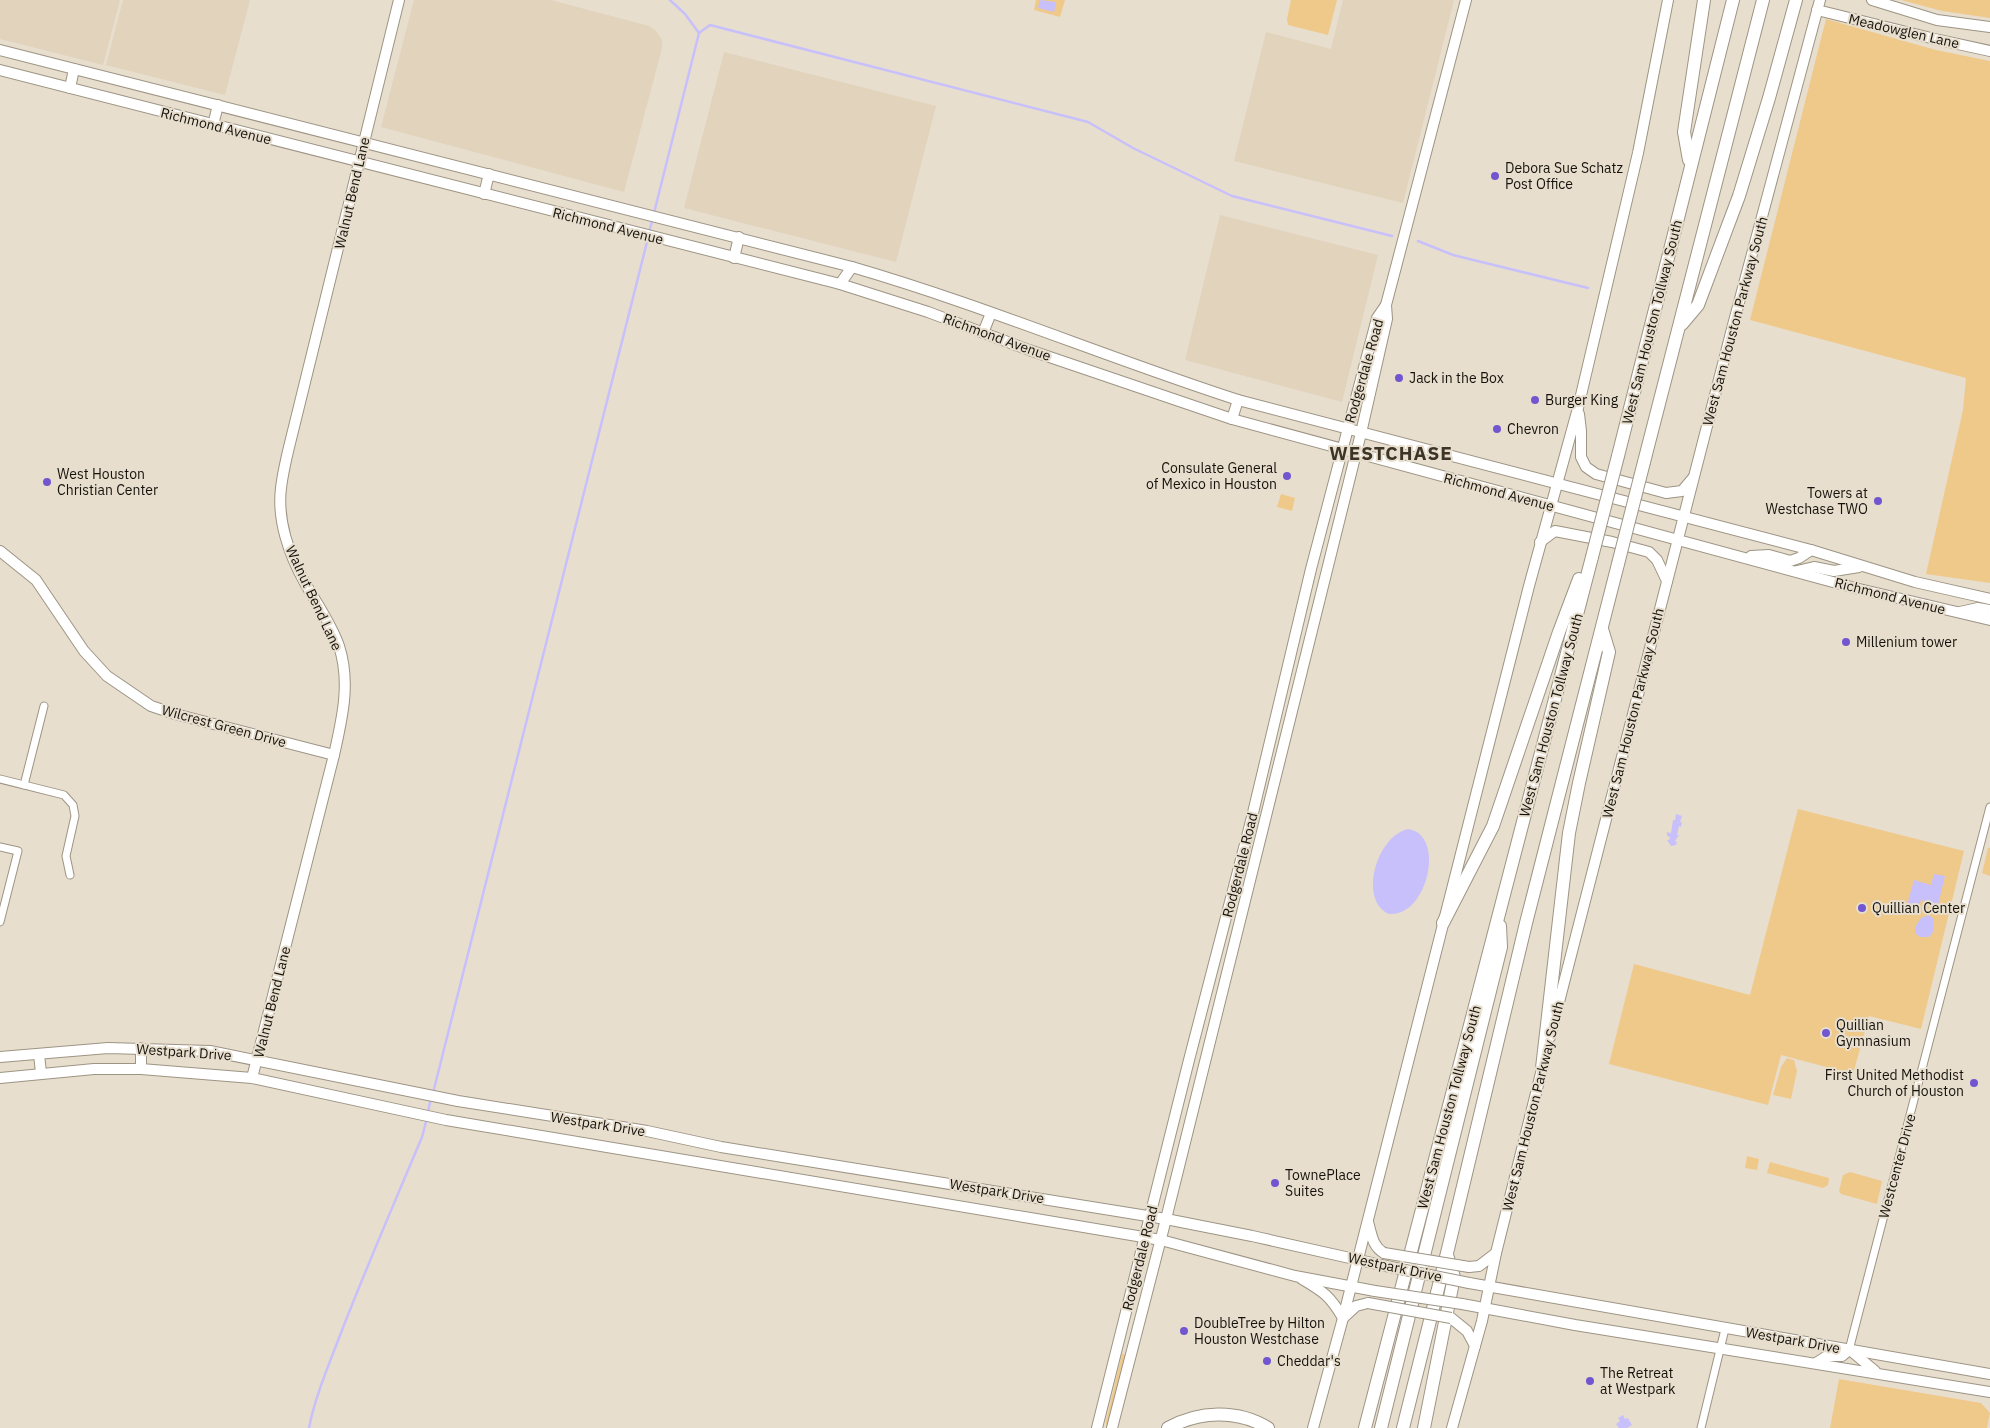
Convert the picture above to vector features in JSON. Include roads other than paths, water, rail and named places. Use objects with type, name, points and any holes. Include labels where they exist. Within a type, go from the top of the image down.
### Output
[{"type":"highway","points":[[1690,168],[1684,132],[1704,0]]},
{"type":"highway","name":"West Sam Houston Tollway South","points":[[1365,1428],[1500,913],[1590,557],[1618,456],[1733,0]]},
{"type":"highway","name":"West Sam Houston Tollway South","points":[[1402,1428],[1447,1254],[1526,923],[1762,0]]},
{"type":"highway","points":[[1678,328],[1698,305],[1739,196],[1796,0]]},
{"type":"highway","points":[[1443,923],[1493,826],[1559,632],[1590,557]]},
{"type":"highway","points":[[1542,1068],[1569,833],[1608,652],[1602,627]]},
{"type":"highway","points":[[1381,1428],[1501,947],[1500,913]]},
{"type":"highway","points":[[1424,1428],[1454,1277],[1447,1254]]},
{"type":"highway","points":[[1168,1428],[1178,1422],[1216,1413],[1236,1415],[1257,1421],[1268,1428]]},
{"type":"main road","name":"Walnut Bend Lane","points":[[252,1078],[345,705],[345,685],[340,647],[327,619],[304,581],[287,544],[280,506],[281,488],[291,439],[399,0]]},
{"type":"main road","name":"Rodgerdale Road","points":[[1098,1428],[1189,1060],[1252,817],[1311,569],[1347,429],[1377,318],[1386,305],[1400,258],[1466,0]]},
{"type":"main road","points":[[1313,1428],[1368,1221],[1540,542],[1578,408],[1638,153],[1668,0]]},
{"type":"main road","name":"Meadowglen Lane","points":[[1872,0],[1937,20],[1990,27]]},
{"type":"main road","name":"Meadowglen Lane","points":[[1819,5],[1935,39],[1990,51]]},
{"type":"main road","name":"West Sam Houston Parkway South","points":[[1452,1428],[1476,1346],[1496,1253],[1542,1068],[1667,581],[1819,5]]},
{"type":"main road","points":[[1935,39],[1937,20]]},
{"type":"main road","name":"Richmond Avenue","points":[[0,50],[852,267],[918,287],[1238,400],[1811,550],[1915,582],[1990,599]]},
{"type":"main road","points":[[70,88],[74,69]]},
{"type":"main road","name":"Richmond Avenue","points":[[0,70],[840,284],[928,312],[1108,377],[1232,419],[1855,588],[1990,620]]},
{"type":"main road","points":[[213,125],[218,105]]},
{"type":"main road","points":[[484,194],[489,174]]},
{"type":"main road","points":[[734,258],[739,237]]},
{"type":"main road","points":[[840,284],[852,267]]},
{"type":"main road","name":"Rodgerdale Road","points":[[1112,1428],[1166,1219],[1361,433],[1387,319],[1386,305]]},
{"type":"main road","points":[[984,333],[990,312]]},
{"type":"main road","points":[[1108,377],[1115,358]]},
{"type":"main road","points":[[1232,419],[1238,400]]},
{"type":"main road","points":[[1578,408],[1581,431],[1581,457],[1586,467],[1596,474],[1666,494],[1682,491],[1695,476]]},
{"type":"main road","points":[[1540,542],[1556,531],[1612,542],[1649,552],[1658,560],[1667,581]]},
{"type":"main road","points":[[1743,557],[1769,555],[1790,561],[1799,558],[1811,550]]},
{"type":"main road","name":"Wilcrest Green Drive","points":[[0,552],[36,580],[84,651],[107,676],[151,706],[175,714],[334,755]]},
{"type":"main road","points":[[1795,571],[1814,567],[1834,571],[1860,566]]},
{"type":"main road","points":[[1311,569],[1325,577]]},
{"type":"main road","points":[[1956,613],[1978,608],[1990,610]]},
{"type":"main road","points":[[1277,712],[1291,715]]},
{"type":"main road","points":[[1252,817],[1265,820]]},
{"type":"main road","points":[[1219,944],[1233,947]]},
{"type":"main road","name":"Westpark Drive","points":[[0,1057],[108,1048],[210,1051],[258,1059],[458,1101],[647,1131],[722,1147],[1150,1216],[1490,1286],[1990,1374]]},
{"type":"main road","points":[[141,1048],[141,1069]]},
{"type":"main road","points":[[39,1054],[41,1074]]},
{"type":"main road","points":[[1189,1060],[1204,1064]]},
{"type":"main road","name":"Westpark Drive","points":[[0,1078],[94,1069],[141,1069],[252,1078],[446,1120],[1145,1237],[1296,1276],[1375,1291],[1990,1392]]},
{"type":"main road","points":[[1368,1221],[1374,1244],[1376,1248],[1384,1253],[1469,1267],[1480,1266],[1496,1253]]},
{"type":"main road","points":[[1296,1276],[1328,1295],[1334,1301],[1343,1318]]},
{"type":"main road","points":[[1343,1318],[1356,1306],[1368,1303],[1451,1318],[1466,1331],[1476,1346]]},
{"type":"main road","points":[[1816,1363],[1827,1356],[1842,1356],[1849,1350],[1878,1373]]},
{"type":"street","points":[[24,785],[44,706]]},
{"type":"street","points":[[0,779],[64,795],[74,805],[76,816],[66,856],[70,875]]},
{"type":"street","name":"Westcenter Drive","points":[[1849,1350],[1990,807]]},
{"type":"street","points":[[0,847],[18,852],[0,922]]},
{"type":"street","points":[[1701,1428],[1726,1329]]},
{"type":"waterway","points":[[670,0],[685,14],[699,33]]},
{"type":"waterway","points":[[654,213],[699,33],[710,25],[1088,122],[1133,148],[1232,196],[1392,236]]},
{"type":"waterway","points":[[649,232],[653,218]]},
{"type":"waterway","points":[[433,1093],[648,238]]},
{"type":"waterway","points":[[1418,241],[1453,255],[1588,288]]},
{"type":"waterway","points":[[428,1112],[431,1098]]},
{"type":"waterway","points":[[309,1428],[326,1371],[422,1137],[427,1118]]},
{"type":"place","name":"Debora Sue Schatz Post Office","points":[[1495,176]]},
{"type":"place","name":"Jack in the Box","points":[[1399,378]]},
{"type":"place","name":"Burger King","points":[[1535,400]]},
{"type":"place","name":"Chevron","points":[[1497,429]]},
{"type":"place","name":"Consulate General of Mexico in Houston","points":[[1287,476]]},
{"type":"place","name":"West Houston Christian Center","points":[[47,482]]},
{"type":"place","name":"Towers at Westchase TWO","points":[[1878,501]]},
{"type":"place","name":"Millenium tower","points":[[1846,642]]},
{"type":"place","name":"Quillian Center","points":[[1862,908]]},
{"type":"place","name":"Quillian Gymnasium","points":[[1826,1033]]},
{"type":"place","name":"First United Methodist Church of Houston","points":[[1974,1083]]},
{"type":"place","name":"TownePlace Suites","points":[[1275,1183]]},
{"type":"place","name":"DoubleTree by Hilton Houston Westchase","points":[[1184,1331]]},
{"type":"place","name":"Cheddar's","points":[[1267,1361]]},
{"type":"place","name":"The Retreat at Westpark","points":[[1590,1381]]},
{"type":"district","name":"WESTCHASE","points":[[1391,453]]}]
